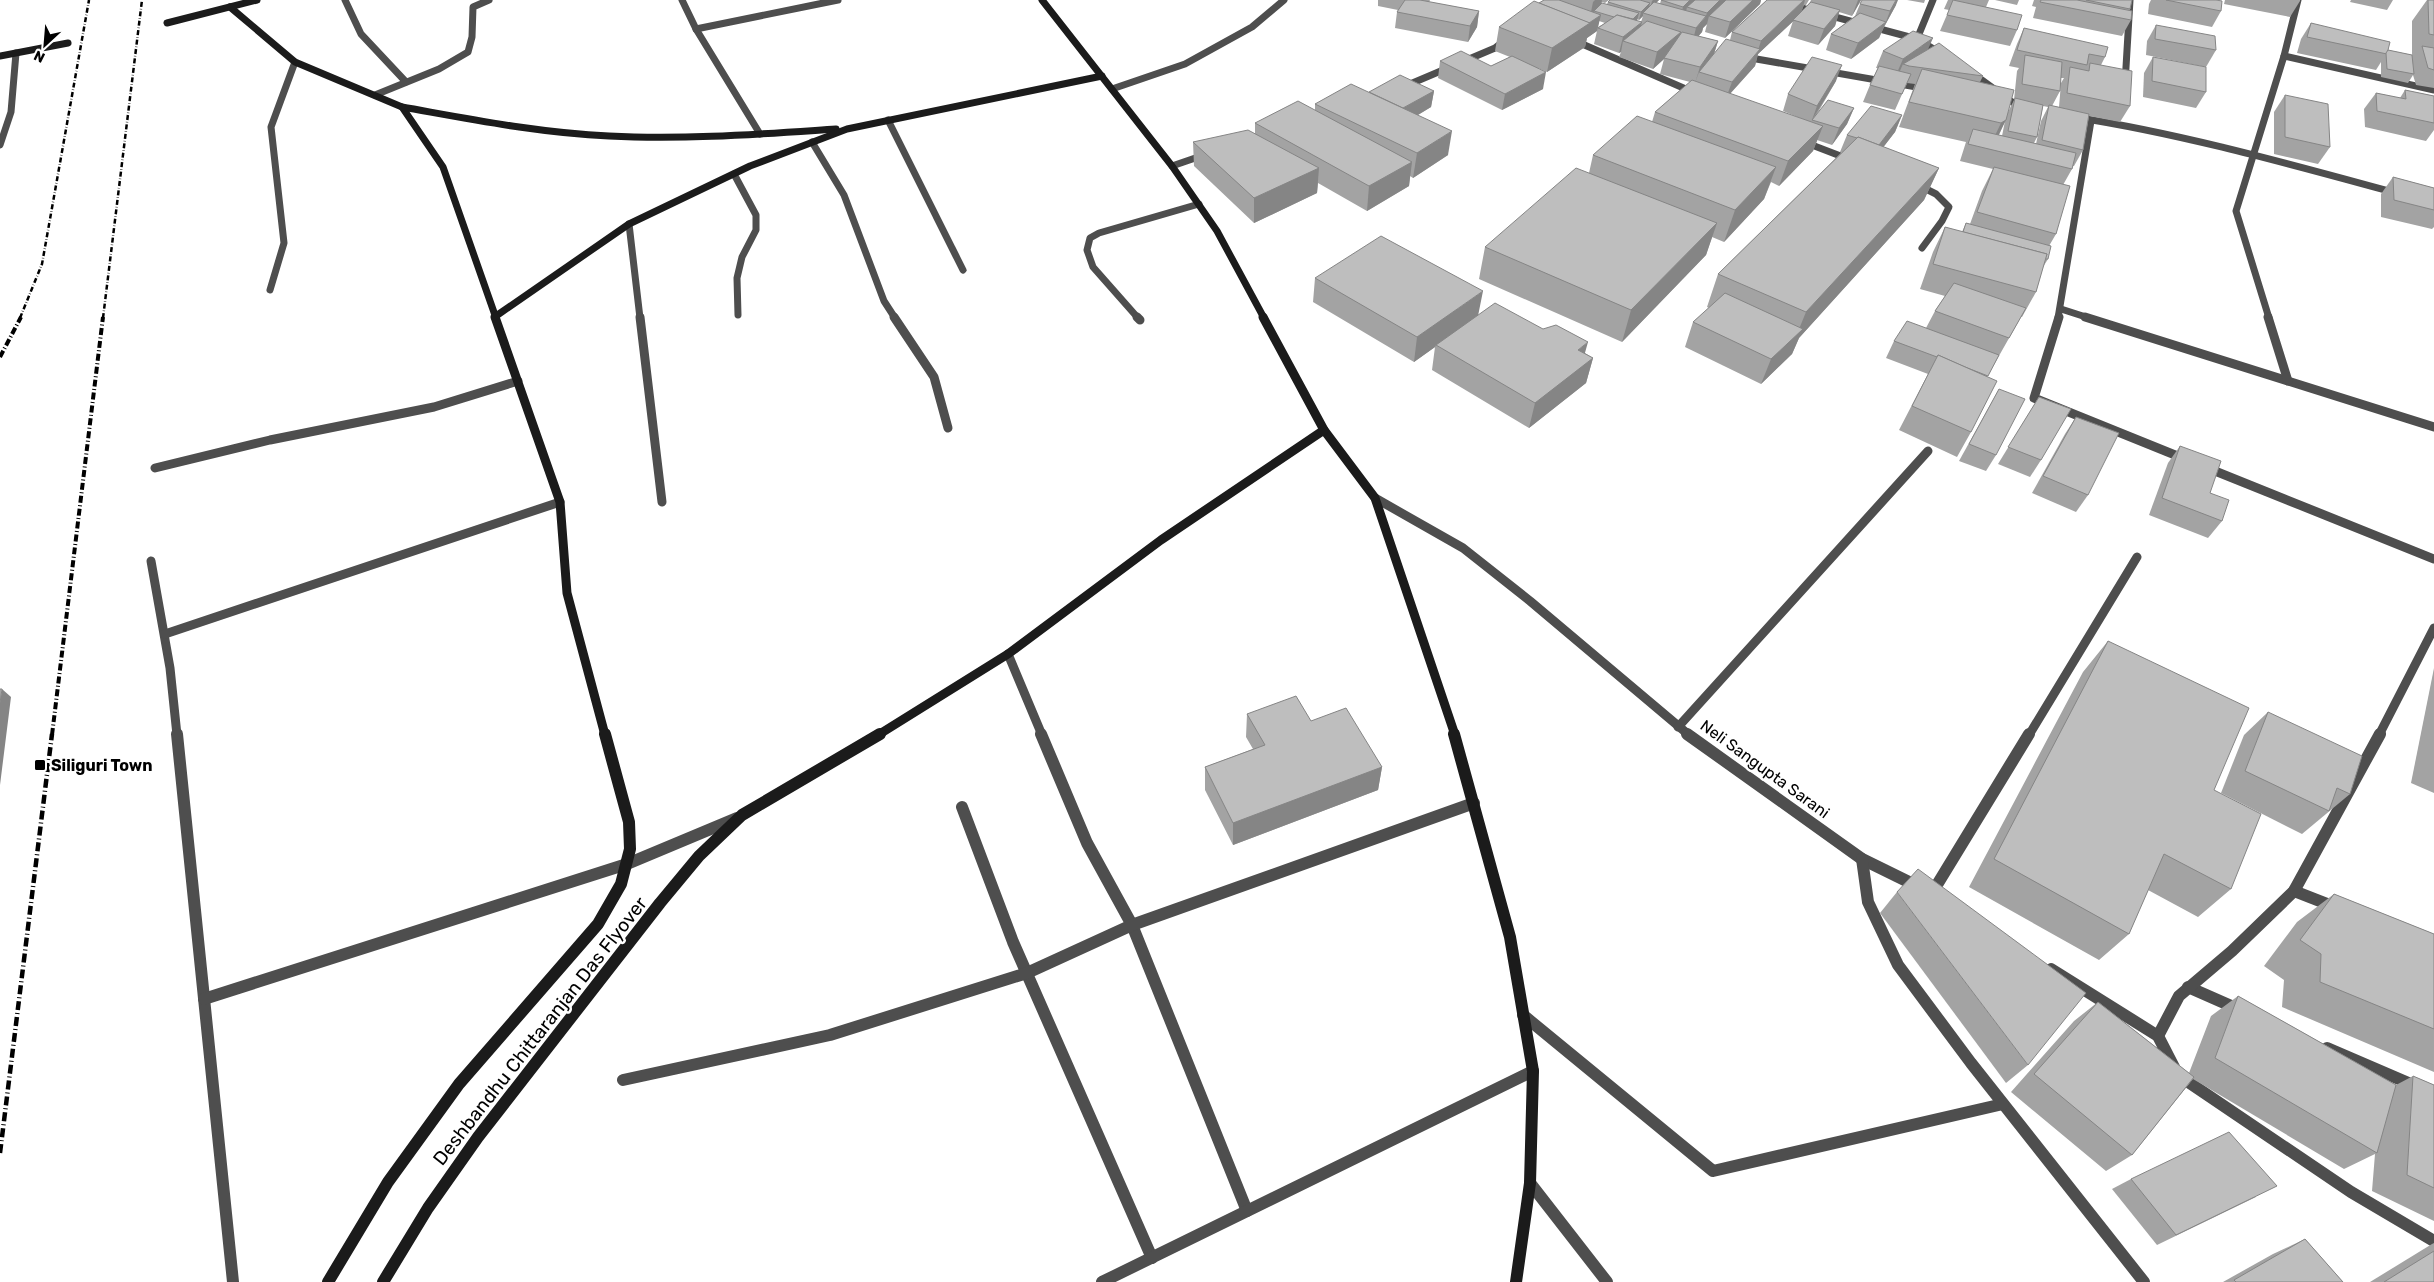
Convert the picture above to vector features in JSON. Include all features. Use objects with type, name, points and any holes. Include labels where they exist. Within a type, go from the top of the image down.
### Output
[{"type":"street","points":[[166,23],[241,2],[257,0]]},
{"type":"street","points":[[345,0],[361,34],[406,82]]},
{"type":"street","points":[[375,95],[457,61],[468,52],[472,37],[473,7],[488,0]]},
{"type":"street","points":[[682,0],[696,29],[760,134]]},
{"type":"street","points":[[696,29],[838,0]]},
{"type":"street","points":[[1042,0],[1172,166],[1199,204],[1217,231],[1324,430],[1375,498],[1456,738],[1510,937],[1532,1071],[1530,1183],[1516,1282]]},
{"type":"street","points":[[1112,89],[1185,64],[1252,27],[1284,0]]},
{"type":"street","points":[[1772,0],[1917,39],[1951,59]]},
{"type":"street","points":[[1917,39],[1933,0]]},
{"type":"street","points":[[2125,96],[2130,0]]},
{"type":"street","points":[[2288,381],[2236,211],[2255,155],[2298,0]]},
{"type":"street","points":[[230,6],[295,62],[402,107],[487,122],[607,136],[688,138],[847,129]]},
{"type":"street","points":[[1561,35],[1702,97]]},
{"type":"street","points":[[1392,91],[1495,48],[1508,37]]},
{"type":"street","points":[[0,56],[68,44]]},
{"type":"street","points":[[0,145],[7,132],[16,73],[16,53]]},
{"type":"street","points":[[1737,56],[1936,90]]},
{"type":"street","points":[[2284,56],[2434,90]]},
{"type":"street","points":[[270,290],[284,244],[271,127],[295,62]]},
{"type":"street","points":[[1967,70],[2015,104]]},
{"type":"street","points":[[496,316],[629,224],[734,174],[812,142],[847,129],[1102,76]]},
{"type":"street","points":[[1995,101],[2024,106]]},
{"type":"street","points":[[328,1282],[388,1182],[459,1084],[598,924],[621,884],[630,849],[629,822],[567,593],[560,502],[443,167],[402,107]]},
{"type":"street","points":[[2063,115],[2124,125],[2255,155],[2403,195]]},
{"type":"street","points":[[2124,115],[2124,125]]},
{"type":"street","points":[[888,120],[963,270]]},
{"type":"street","points":[[2091,121],[2060,309],[2034,398],[2434,559]]},
{"type":"street","points":[[1798,139],[1854,162]]},
{"type":"street","points":[[812,142],[844,195],[869,256],[884,300],[934,377],[948,428]]},
{"type":"street","points":[[1172,166],[1209,154]]},
{"type":"street","points":[[734,174],[756,215],[756,230],[742,256],[737,278],[738,315]]},
{"type":"street","points":[[1910,182],[1936,194],[1949,207],[1922,248]]},
{"type":"street","points":[[1140,320],[1094,267],[1087,250],[1090,238],[1099,233],[1199,204]]},
{"type":"street","points":[[629,224],[662,502]]},
{"type":"street","points":[[2060,309],[2434,427]]},
{"type":"street","points":[[155,468],[270,440],[434,407],[518,381]]},
{"type":"street","name":"Deshbandhu Chittaranjan Das Flyover","points":[[383,1282],[426,1210],[468,1152],[689,869],[710,844],[742,815],[912,715],[1008,654],[1160,540],[1324,430]]},
{"type":"street","points":[[1678,727],[1928,451]]},
{"type":"street","name":"Neli Sangupta Sarani","points":[[1375,498],[1463,548],[1530,601],[1678,727],[1862,859],[1936,896],[2137,557]]},
{"type":"street","points":[[165,634],[560,502]]},
{"type":"street","points":[[151,561],[172,678],[233,1282]]},
{"type":"street","points":[[2158,1036],[2179,996],[2232,951],[2294,891],[2381,732],[2434,628]]},
{"type":"street","points":[[1008,654],[1087,843],[1132,924],[1247,1211]]},
{"type":"street","points":[[623,1080],[830,1035],[1027,973],[1132,924],[1474,803]]},
{"type":"street","points":[[962,807],[1013,942],[1152,1258]]},
{"type":"street","points":[[204,999],[627,864],[742,815]]},
{"type":"street","points":[[1862,859],[1868,902],[1898,965],[2003,1104],[2144,1282]]},
{"type":"street","points":[[2294,891],[2346,912]]},
{"type":"street","points":[[2040,962],[2158,1036],[2178,1075],[2352,1192],[2434,1242]]},
{"type":"street","points":[[2188,987],[2252,1015]]},
{"type":"street","points":[[1523,1015],[1713,1171],[2003,1104]]},
{"type":"street","points":[[2316,1043],[2434,1094]]},
{"type":"street","points":[[1102,1282],[1532,1071]]},
{"type":"street","points":[[1530,1183],[1607,1282]]},
{"type":"building","points":[[1405,0],[1420,0],[1479,11],[1470,26],[1397,12]]},
{"type":"building","points":[[1544,0],[1559,0],[1601,15],[1589,23],[1539,3]]},
{"type":"building","points":[[1610,0],[1640,0],[1650,3],[1641,12],[1608,2]]},
{"type":"building","points":[[1661,0],[1690,0],[1683,7]]},
{"type":"building","points":[[1695,0],[1720,0],[1707,13],[1687,7]]},
{"type":"building","points":[[1726,0],[1753,0],[1730,22],[1709,16]]},
{"type":"building","points":[[1767,0],[1804,0],[1761,41],[1732,32]]},
{"type":"building","points":[[1862,0],[1896,0],[1890,11],[1860,4]]},
{"type":"building","points":[[1953,0],[2022,15],[2017,30],[1947,15]]},
{"type":"building","points":[[2041,0],[2077,0],[2132,11],[2131,20],[2040,2]]},
{"type":"building","points":[[2086,0],[2132,0],[2130,9]]},
{"type":"building","points":[[2166,0],[2222,1],[2221,11]]},
{"type":"building","points":[[2428,0],[2434,0],[2434,35],[2429,34]]},
{"type":"building","points":[[1534,1],[1590,23],[1552,48],[1499,27]]},
{"type":"building","points":[[1654,2],[1706,16],[1696,28],[1643,13]]},
{"type":"building","points":[[1811,2],[1840,10],[1824,29],[1793,20]]},
{"type":"building","points":[[1602,3],[1639,13],[1633,19],[1617,15],[1614,17],[1594,11]]},
{"type":"building","points":[[1860,13],[1886,22],[1858,43],[1831,34]]},
{"type":"building","points":[[1617,15],[1642,22],[1623,37],[1598,28]]},
{"type":"building","points":[[1647,21],[1681,32],[1657,52],[1623,41]]},
{"type":"building","points":[[2311,23],[2390,42],[2387,54],[2307,37]]},
{"type":"building","points":[[2156,25],[2215,36],[2216,50],[2155,39]]},
{"type":"building","points":[[2024,28],[2108,47],[2105,57],[2089,54],[2087,65],[2017,50]]},
{"type":"building","points":[[1913,31],[1933,38],[1903,59],[1883,51]]},
{"type":"building","points":[[1682,32],[1718,41],[1700,67],[1664,58]]},
{"type":"building","points":[[1726,39],[1760,49],[1732,82],[1699,72]]},
{"type":"building","points":[[1939,43],[1983,76],[1903,64]]},
{"type":"building","points":[[2422,46],[2434,48],[2434,70],[2428,68]]},
{"type":"building","points":[[2388,50],[2412,55],[2414,74],[2387,69],[2386,53]]},
{"type":"building","points":[[1461,51],[1491,66],[1512,56],[1546,72],[1505,94],[1440,61]]},
{"type":"building","points":[[2025,55],[2062,62],[2060,91],[2022,84]]},
{"type":"building","points":[[1812,57],[1842,65],[1817,106],[1788,94]]},
{"type":"building","points":[[2153,57],[2206,67],[2206,92],[2152,81]]},
{"type":"building","points":[[2090,63],[2132,71],[2130,106],[2067,93],[2070,67],[2089,71]]},
{"type":"building","points":[[1879,66],[1911,74],[1902,94],[1870,85]]},
{"type":"building","points":[[1922,69],[2014,90],[2006,120],[2001,123],[1909,102]]},
{"type":"building","points":[[1400,75],[1434,91],[1403,108],[1369,92]]},
{"type":"building","points":[[1692,80],[1823,126],[1788,161],[1655,112]]},
{"type":"building","points":[[1351,84],[1452,131],[1417,153],[1315,104]]},
{"type":"building","points":[[2405,90],[2434,96],[2434,123],[2377,111],[2376,93],[2406,99]]},
{"type":"building","points":[[2285,95],[2328,104],[2330,147],[2285,137]]},
{"type":"building","points":[[2015,98],[2043,105],[2037,137],[2008,131]]},
{"type":"building","points":[[1828,100],[1854,108],[1839,128],[1812,120]]},
{"type":"building","points":[[1298,101],[1412,162],[1369,186],[1255,123]]},
{"type":"building","points":[[2049,105],[2089,114],[2083,150],[2042,140]]},
{"type":"building","points":[[1871,106],[1902,115],[1879,145],[1847,135]]},
{"type":"building","points":[[1637,116],[1776,167],[1735,210],[1593,155]]},
{"type":"building","points":[[1973,129],[2076,153],[2072,169],[1968,144]]},
{"type":"building","points":[[1248,130],[1319,168],[1254,198],[1193,142]]},
{"type":"building","points":[[1858,137],[1939,168],[1806,312],[1718,274]]},
{"type":"building","points":[[1994,167],[2070,186],[2056,234],[1977,212]]},
{"type":"building","points":[[1576,168],[1717,223],[1631,310],[1485,247]]},
{"type":"building","points":[[2393,177],[2434,188],[2434,210],[2394,200]]},
{"type":"building","points":[[1966,223],[2051,246],[2048,259],[2045,259],[2047,254],[1963,232]]},
{"type":"building","points":[[1945,227],[2047,254],[2036,292],[1933,264]]},
{"type":"building","points":[[1381,236],[1483,291],[1417,337],[1315,278]]},
{"type":"building","points":[[1954,283],[2026,308],[2009,338],[1935,311]]},
{"type":"building","points":[[1725,293],[1803,329],[1771,359],[1693,322]]},
{"type":"building","points":[[1495,303],[1543,329],[1556,325],[1588,342],[1578,350],[1593,358],[1535,403],[1436,345]]},
{"type":"building","points":[[1907,321],[1999,355],[1988,376],[1938,355],[1937,357],[1894,341]]},
{"type":"building","points":[[1938,355],[1997,381],[1971,432],[1912,406]]},
{"type":"building","points":[[1999,389],[2025,399],[1996,455],[1969,444]]},
{"type":"building","points":[[2039,397],[2071,409],[2041,460],[2008,447]]},
{"type":"building","points":[[2076,417],[2119,433],[2088,495],[2043,476]]},
{"type":"building","points":[[2180,446],[2221,461],[2210,493],[2229,500],[2222,521],[2162,498]]},
{"type":"building","points":[[2108,641],[2249,708],[2214,790],[2261,814],[2231,889],[2164,854],[2129,934],[1994,859]]},
{"type":"building","points":[[1296,696],[1311,721],[1346,708],[1382,767],[1233,823],[1205,767],[1265,745],[1247,714]]},
{"type":"building","points":[[2268,712],[2362,756],[2350,794],[2337,788],[2329,811],[2245,771]]},
{"type":"building","points":[[1918,869],[2086,993],[2028,1065],[1897,892]]},
{"type":"building","points":[[2334,894],[2434,934],[2434,1029],[2320,982],[2321,954],[2300,940]]},
{"type":"building","points":[[2238,996],[2396,1085],[2377,1153],[2215,1058]]},
{"type":"building","points":[[2098,1002],[2194,1077],[2132,1155],[2034,1074]]},
{"type":"building","points":[[2413,1076],[2434,1085],[2434,1188],[2407,1175]]},
{"type":"building","points":[[2229,1132],[2277,1186],[2176,1235],[2131,1179]]},
{"type":"building","points":[[2305,1239],[2343,1282],[2236,1282],[2234,1280]]},
{"type":"building","points":[[2434,1251],[2434,1282],[2384,1282]]},
{"type":"railway","points":[[20,318],[42,264],[89,0]]},
{"type":"railway","points":[[103,318],[142,0]]},
{"type":"railway","points":[[0,357],[21,317]]},
{"type":"railway","points":[[52,735],[103,317]]},
{"type":"railway","points":[[0,1153],[52,734]]},
{"type":"place","name":"Siliguri Town","points":[[40,765]]}]
